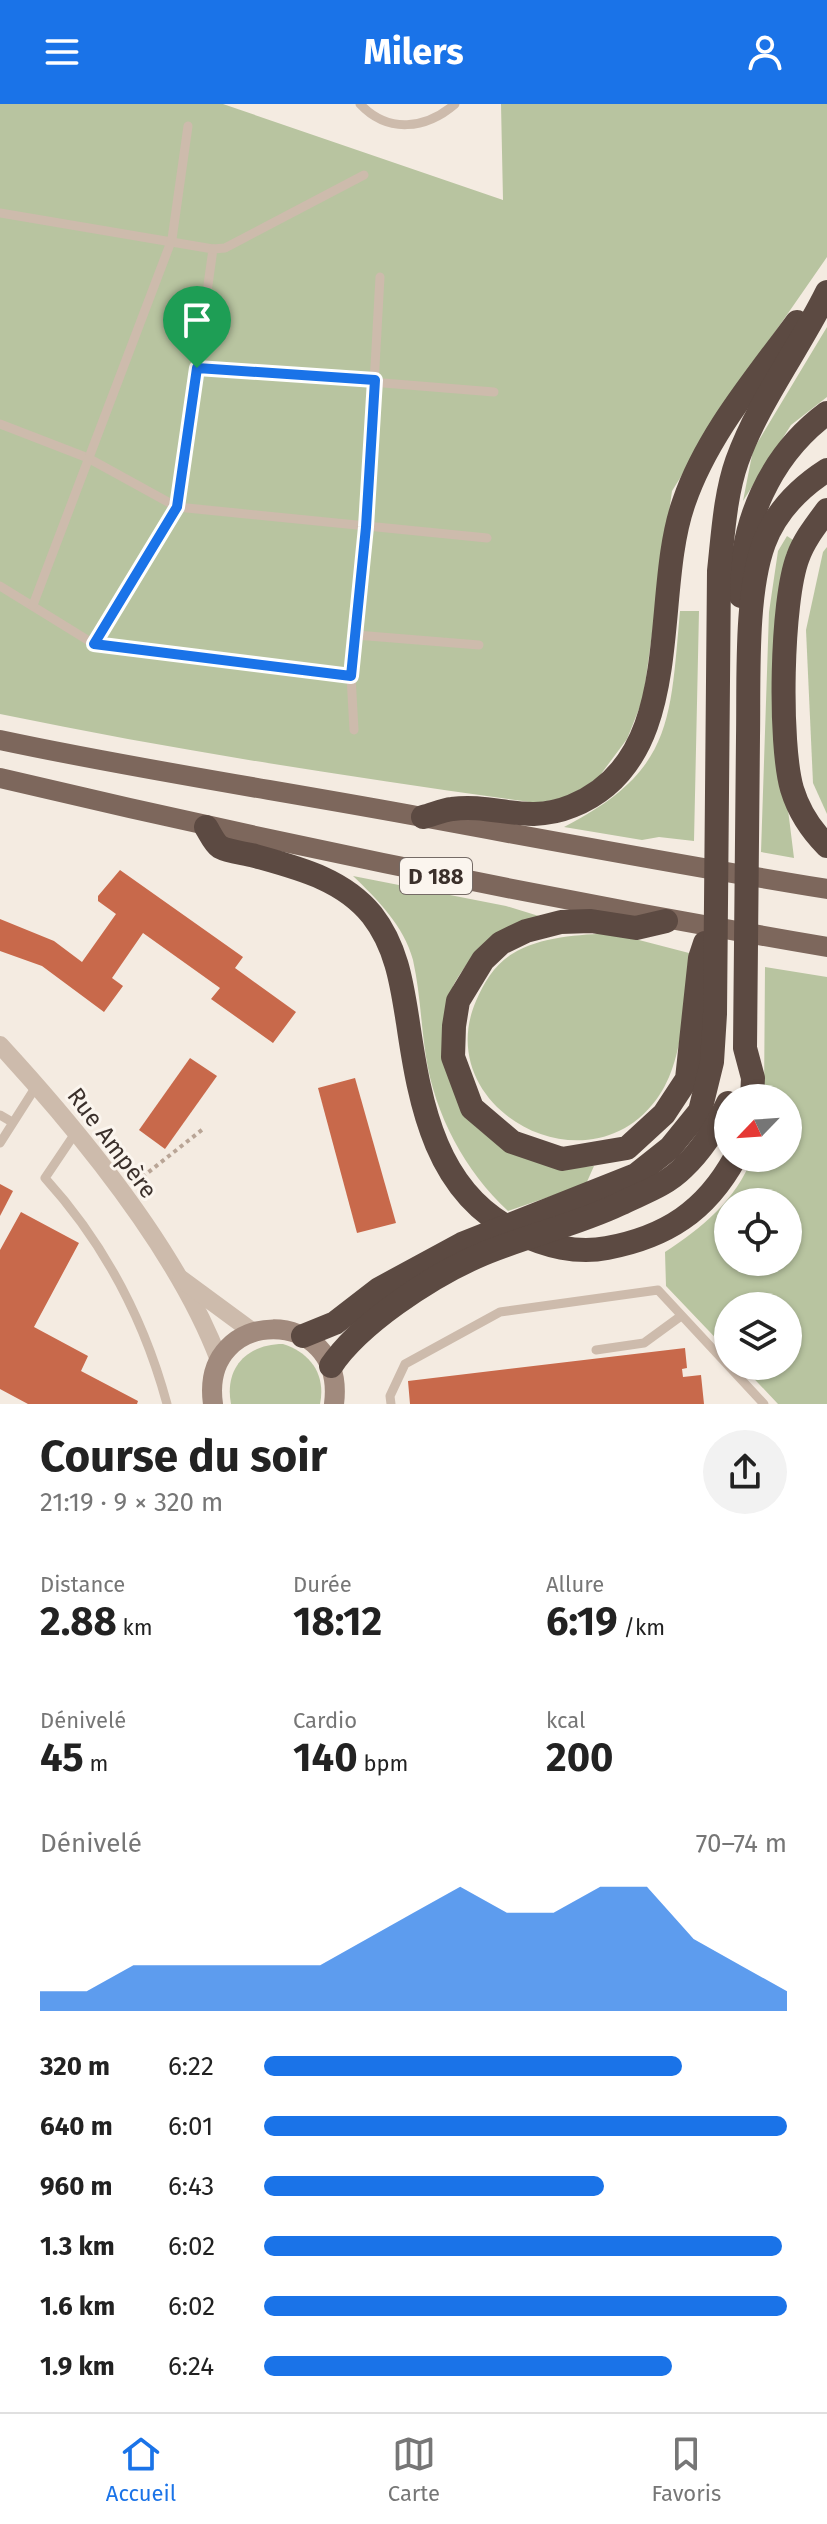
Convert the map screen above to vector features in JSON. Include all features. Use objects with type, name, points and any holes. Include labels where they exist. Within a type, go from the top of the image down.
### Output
[{"type":"highway","points":[[423,817],[454,809],[519,815],[548,814],[574,806],[619,772],[636,750],[657,690],[671,561],[683,503],[699,467],[726,421],[798,320],[827,292]]},
{"type":"highway","points":[[303,1336],[335,1323],[379,1289],[462,1244],[636,1175],[670,1148],[700,1111],[712,1062],[719,571],[723,528],[735,465],[749,431],[827,292]]},
{"type":"highway","points":[[749,681],[742,663],[740,579],[744,539],[756,501],[793,443],[827,413]]},
{"type":"highway","points":[[753,1084],[745,1048],[749,681],[756,580],[764,543],[783,507],[810,481],[827,470]]},
{"type":"highway","points":[[827,510],[798,557],[790,590],[784,699],[786,755],[792,790],[809,828],[827,846]]},
{"type":"highway","points":[[206,827],[219,846],[319,875],[339,885],[372,916],[395,957],[422,1104],[431,1134],[462,1190],[509,1229],[536,1242],[567,1249],[600,1250],[660,1234],[688,1218],[705,1202],[725,1172]]},
{"type":"highway","points":[[666,921],[636,928],[591,921],[561,922],[526,931],[501,943],[483,960],[458,1001],[454,1026],[453,1057],[472,1108],[512,1142],[562,1159],[616,1151],[644,1135],[678,1098],[687,1079],[700,958],[714,914]]},
{"type":"highway","points":[[734,1084],[745,1048]]},
{"type":"highway","points":[[331,1366],[350,1342],[383,1315],[476,1257],[598,1214],[664,1183],[699,1150],[714,1125]]},
{"type":"main road","name":"D 188","points":[[0,740],[103,762],[423,817],[523,838],[827,889]]},
{"type":"main road","name":"D 188","points":[[0,778],[206,827],[666,921],[827,947]]},
{"type":"street","name":"Rue Ampère","points":[[0,1045],[76,1132],[179,1277],[219,1360]]},
{"type":"street","name":"Rue Ampère","points":[[179,1277],[253,1332]]},
{"type":"street","points":[[213,1404],[211,1388],[219,1360],[233,1343],[253,1332],[278,1328],[303,1336],[324,1354],[331,1366],[334,1404]]},
{"type":"lane","points":[[360,104],[376,118],[410,126],[427,123],[455,104]]},
{"type":"lane","points":[[33,605],[172,239],[188,126]]},
{"type":"lane","points":[[0,213],[172,239],[213,249],[225,248],[364,175]]},
{"type":"lane","points":[[94,644],[177,507],[213,249]]},
{"type":"lane","points":[[354,730],[351,676],[366,527],[380,277]]},
{"type":"lane","points":[[197,368],[494,392]]},
{"type":"lane","points":[[0,424],[88,458],[177,507],[487,538]]},
{"type":"lane","points":[[0,586],[94,644],[351,676]]},
{"type":"lane","points":[[356,635],[479,645]]},
{"type":"lane","points":[[0,1143],[37,1085]]},
{"type":"lane","points":[[0,1115],[12,1122]]},
{"type":"lane","points":[[76,1132],[45,1178],[115,1270],[151,1346],[167,1404]]},
{"type":"lane","points":[[391,1404],[390,1396],[405,1364],[500,1312],[658,1290],[764,1404]]},
{"type":"lane","points":[[596,1350],[644,1343],[681,1316]]},
{"type":"path","points":[[136,1182],[203,1129]]},
{"type":"green space","points":[[0,104],[223,104],[503,200],[501,104],[827,104],[827,257],[734,391],[672,491],[643,699],[627,739],[598,778],[568,797],[537,803],[267,763],[0,714]]},
{"type":"green space","points":[[827,327],[827,397],[791,425],[743,501],[753,450]]},
{"type":"green space","points":[[787,536],[793,540],[782,761],[794,858],[761,852],[769,612],[778,551]]},
{"type":"green space","points":[[827,547],[827,814],[813,783],[806,630],[823,552]]},
{"type":"green space","points":[[680,611],[699,611],[694,841],[659,837],[642,840],[564,827],[600,806],[627,785],[646,763],[659,740],[673,684]]},
{"type":"green space","points":[[353,876],[506,906],[542,917],[513,927],[490,941],[470,960],[453,986],[475,1126],[502,1146],[530,1160],[560,1166],[594,1166],[586,1184],[508,1211],[478,1178],[454,1141],[430,1079],[409,948],[389,914]]},
{"type":"green space","points":[[612,933],[689,953],[678,1049],[666,1085],[656,1100],[626,1127],[592,1139],[556,1138],[522,1126],[494,1104],[475,1075],[468,1040],[476,1001],[495,969],[523,948],[560,938]]},
{"type":"green space","points":[[765,967],[827,977],[827,1404],[778,1404],[755,1380],[802,1380],[802,1292],[714,1292],[714,1336],[666,1286],[665,1252],[714,1214],[714,1276],[802,1276],[802,1188],[736,1188],[745,1173],[802,1172],[802,1084],[764,1084]]},
{"type":"green space","points":[[283,1344],[301,1353],[314,1366],[321,1384],[320,1404],[231,1404],[231,1379],[241,1360],[259,1348]]},
{"type":"building","points":[[120,870],[243,957],[235,968],[296,1012],[273,1043],[211,999],[220,988],[143,933],[112,978],[123,986],[104,1012],[42,966],[0,951],[0,919],[54,941],[82,962],[116,914],[98,901],[98,896]]},
{"type":"building","points":[[190,1058],[217,1076],[165,1149],[139,1130]]},
{"type":"building","points":[[355,1078],[396,1223],[357,1233],[318,1088]]},
{"type":"building","points":[[0,1184],[13,1191],[0,1216]]},
{"type":"building","points":[[21,1212],[79,1243],[34,1327],[88,1356],[81,1371],[138,1401],[137,1404],[28,1404],[0,1389],[0,1250]]},
{"type":"building","points":[[685,1348],[687,1368],[682,1369],[683,1377],[701,1375],[704,1404],[410,1404],[408,1381]]},
{"type":"route","points":[[197,368],[375,380],[366,527],[351,676],[94,644],[177,507],[197,368]]}]
